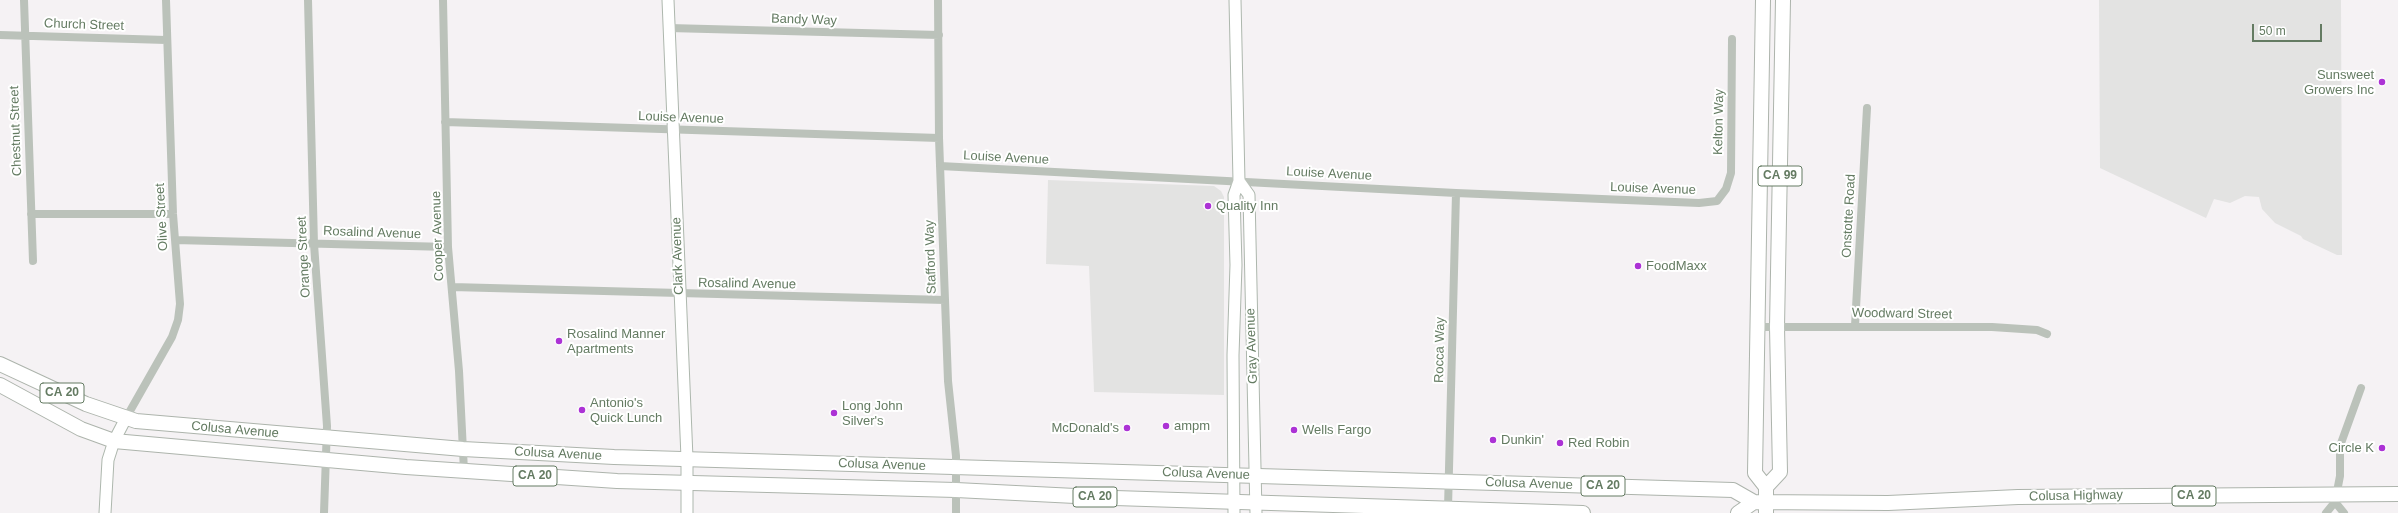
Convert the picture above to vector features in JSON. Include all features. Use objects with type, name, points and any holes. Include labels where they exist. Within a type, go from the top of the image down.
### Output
[{"type":"highway","name":"CA 99","points":[[1763,0],[1755,473],[1766,487],[1780,472],[1777,327],[1783,0]]},
{"type":"highway","name":"Colusa Avenue","points":[[0,364],[86,404],[126,418],[148,423],[463,449],[583,456],[1733,490],[1762,506]]},
{"type":"highway","points":[[0,379],[18,373]]},
{"type":"highway","name":"Colusa Avenue","points":[[0,385],[81,429],[114,441],[326,460],[592,480],[956,490],[1256,508],[1448,508],[1583,513]]},
{"type":"highway","points":[[1738,513],[1762,506],[1766,487]]},
{"type":"highway","name":"Colusa Highway","points":[[1762,506],[1888,503],[2018,497],[2335,498],[2398,494]]},
{"type":"main road","name":"Clark Avenue","points":[[668,0],[672,129],[687,458],[687,513]]},
{"type":"main road","name":"Gray Avenue","points":[[1234,507],[1235,475],[1233,356],[1236,265],[1234,195],[1239,181],[1235,0]]},
{"type":"main road","name":"Gray Avenue","points":[[1239,181],[1249,195],[1256,508]]},
{"type":"main road","points":[[105,513],[106,472],[114,441],[126,418]]},
{"type":"street","name":"Chestnut Street","points":[[24,0],[24,35],[33,261]]},
{"type":"street","name":"Olive Street","points":[[126,418],[172,337],[178,320],[180,304],[173,214],[166,40],[166,0]]},
{"type":"street","name":"Orange Street","points":[[308,0],[314,244],[327,438],[324,513]]},
{"type":"street","name":"Cooper Avenue","points":[[443,0],[448,247],[464,471]]},
{"type":"street","name":"Stafford Way","points":[[938,0],[939,138],[948,381],[956,467],[956,513]]},
{"type":"street","name":"Bandy Way","points":[[669,28],[939,35]]},
{"type":"street","name":"Church Street","points":[[0,35],[166,40]]},
{"type":"street","name":"Kelton Way","points":[[1717,201],[1726,189],[1731,173],[1732,39]]},
{"type":"street","name":"Onstotte Road","points":[[1855,326],[1867,108]]},
{"type":"street","name":"Louise Avenue","points":[[446,122],[939,138]]},
{"type":"street","name":"Louise Avenue","points":[[940,166],[1456,193],[1692,203],[1717,201]]},
{"type":"street","name":"Rocca Way","points":[[1448,508],[1456,193]]},
{"type":"street","points":[[31,214],[173,214]]},
{"type":"street","name":"Rosalind Avenue","points":[[175,240],[448,247]]},
{"type":"street","name":"Rosalind Avenue","points":[[452,287],[945,300]]},
{"type":"street","name":"Woodward Street","points":[[1757,326],[1992,327],[2037,330],[2047,334]]},
{"type":"street","points":[[2326,513],[2335,498],[2340,476],[2340,446],[2361,388]]},
{"type":"street","points":[[2335,498],[2344,513]]},
{"type":"shaded area","points":[[2099,0],[2341,0],[2342,255],[2337,255],[2303,239],[2301,236],[2275,223],[2262,209],[2259,197],[2245,196],[2230,203],[2214,199],[2206,218],[2100,168]]},
{"type":"shaded area","points":[[1048,180],[1214,186],[1221,191],[1224,197],[1224,395],[1094,392],[1089,266],[1046,264]]},
{"type":"place","name":"Sunsweet Growers Inc","points":[[2382,82]]},
{"type":"place","name":"Quality Inn","points":[[1208,206]]},
{"type":"place","name":"FoodMaxx","points":[[1638,266]]},
{"type":"place","name":"Rosalind Manner Apartments","points":[[559,341]]},
{"type":"place","name":"Antonio's Quick Lunch","points":[[582,410]]},
{"type":"place","name":"Long John Silver's","points":[[834,413]]},
{"type":"place","name":"ampm","points":[[1166,426]]},
{"type":"place","name":"McDonald's","points":[[1127,428]]},
{"type":"place","name":"Wells Fargo","points":[[1294,430]]},
{"type":"place","name":"Dunkin'","points":[[1493,440]]},
{"type":"place","name":"Red Robin","points":[[1560,443]]},
{"type":"place","name":"Circle K","points":[[2382,448]]}]
